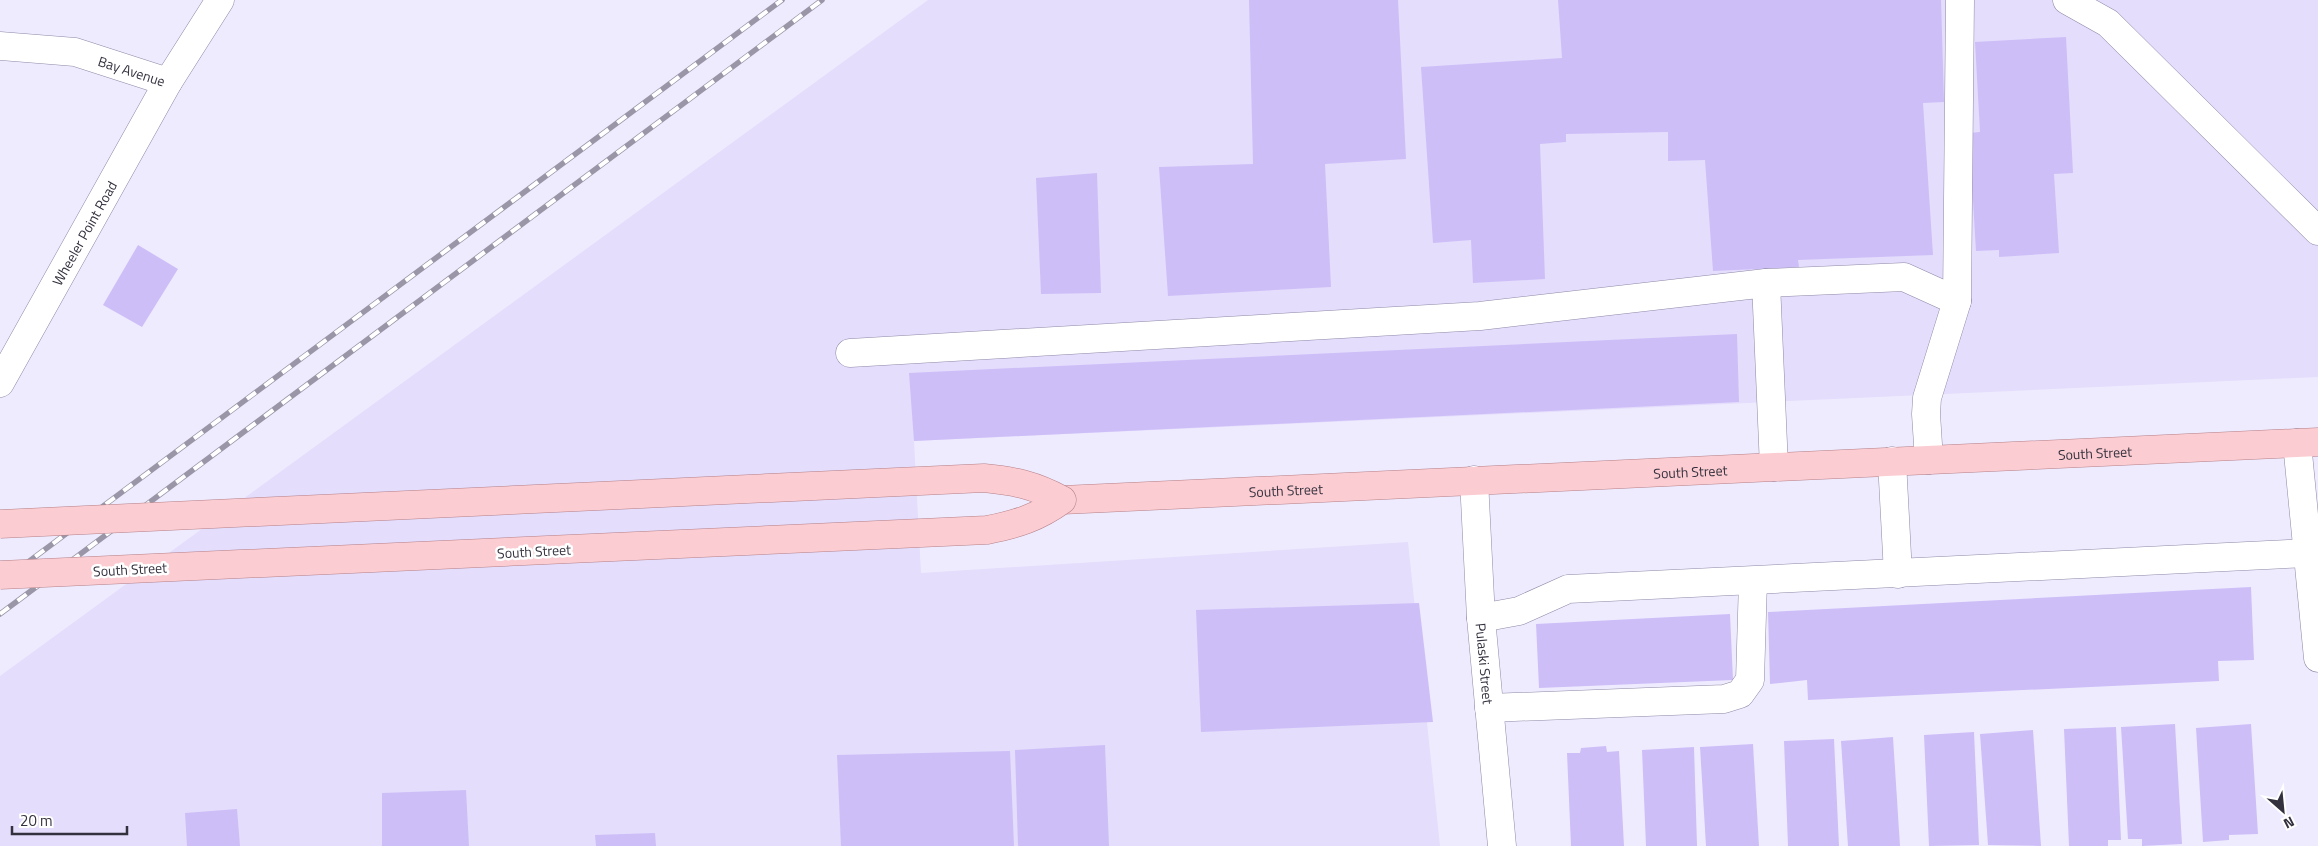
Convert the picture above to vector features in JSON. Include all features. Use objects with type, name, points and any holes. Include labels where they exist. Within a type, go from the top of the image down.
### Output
[{"type":"main road","name":"South Street","points":[[0,575],[987,530],[1016,524],[1042,514],[1062,500],[2308,442]]},
{"type":"main road","points":[[0,524],[984,478],[1012,480],[1038,487],[1062,500]]},
{"type":"street","name":"Bay Avenue","points":[[0,46],[75,52],[168,82],[220,0]]},
{"type":"street","points":[[1929,460],[1928,398],[1957,301],[1960,0]]},
{"type":"street","points":[[2067,0],[2108,24],[2318,231]]},
{"type":"street","name":"Wheeler Point Road","points":[[0,383],[168,82]]},
{"type":"street","points":[[850,353],[1480,316],[1766,283],[1904,277],[1957,301]]},
{"type":"street","points":[[1766,283],[1774,467]]},
{"type":"street","points":[[2308,442],[2308,554],[2318,658]]},
{"type":"street","points":[[1892,462],[1898,574]]},
{"type":"street","name":"Pulaski Street","points":[[1474,480],[1481,618],[1502,846]]},
{"type":"street","points":[[1481,618],[1519,611],[1568,589],[2308,554]]},
{"type":"street","points":[[1489,708],[1724,699],[1740,694],[1750,680],[1753,580]]},
{"type":"shaded area","points":[[928,0],[2318,0],[2318,377],[914,441],[921,573],[1408,542],[1440,846],[0,846],[0,676]]},
{"type":"building","points":[[1249,0],[1398,0],[1406,159],[1325,164],[1331,287],[1168,296],[1159,167],[1253,164]]},
{"type":"building","points":[[1558,0],[1941,0],[1944,102],[1923,103],[1933,255],[1798,260],[1799,267],[1713,271],[1705,160],[1668,161],[1668,132],[1566,134],[1566,142],[1540,144],[1545,279],[1473,283],[1471,240],[1433,243],[1421,67],[1562,58]]},
{"type":"building","points":[[2066,37],[2073,173],[2054,174],[2059,253],[1999,257],[1999,250],[1976,251],[1969,133],[1980,132],[1975,42]]},
{"type":"building","points":[[1097,173],[1101,293],[1041,294],[1036,178]]},
{"type":"building","points":[[138,245],[178,269],[142,327],[103,305]]},
{"type":"building","points":[[1737,334],[1739,402],[914,441],[909,373]]},
{"type":"building","points":[[2251,587],[2254,660],[2218,661],[2219,681],[1808,700],[1807,680],[1770,684],[1768,612]]},
{"type":"building","points":[[1419,603],[1433,722],[1201,732],[1196,610]]},
{"type":"building","points":[[1730,614],[1733,680],[1539,688],[1536,624]]},
{"type":"building","points":[[2175,724],[2182,844],[2142,846],[2142,839],[2128,839],[2121,727]]},
{"type":"building","points":[[2251,724],[2258,834],[2229,835],[2229,840],[2203,842],[2196,728]]},
{"type":"building","points":[[2116,727],[2121,840],[2108,840],[2108,846],[2069,846],[2064,729]]},
{"type":"building","points":[[2033,730],[2041,846],[1988,845],[1980,734]]},
{"type":"building","points":[[1974,732],[1979,845],[1929,846],[1924,735]]},
{"type":"building","points":[[1893,737],[1900,846],[1848,846],[1841,741]]},
{"type":"building","points":[[1834,739],[1839,846],[1788,846],[1784,741]]},
{"type":"building","points":[[1753,744],[1759,846],[1706,846],[1700,747]]},
{"type":"building","points":[[1105,745],[1109,846],[1018,846],[1015,750]]},
{"type":"building","points":[[1606,746],[1607,752],[1619,751],[1624,846],[1571,846],[1567,753],[1580,753],[1581,748]]},
{"type":"building","points":[[1694,747],[1697,846],[1646,846],[1642,750]]},
{"type":"building","points":[[1010,751],[1014,846],[841,846],[837,755]]},
{"type":"building","points":[[466,790],[469,846],[382,846],[382,793]]},
{"type":"building","points":[[237,809],[240,846],[187,846],[185,813]]},
{"type":"building","points":[[655,833],[656,846],[596,846],[595,835]]},
{"type":"railway","points":[[0,583],[782,0]]},
{"type":"railway","points":[[0,614],[822,0]]}]
